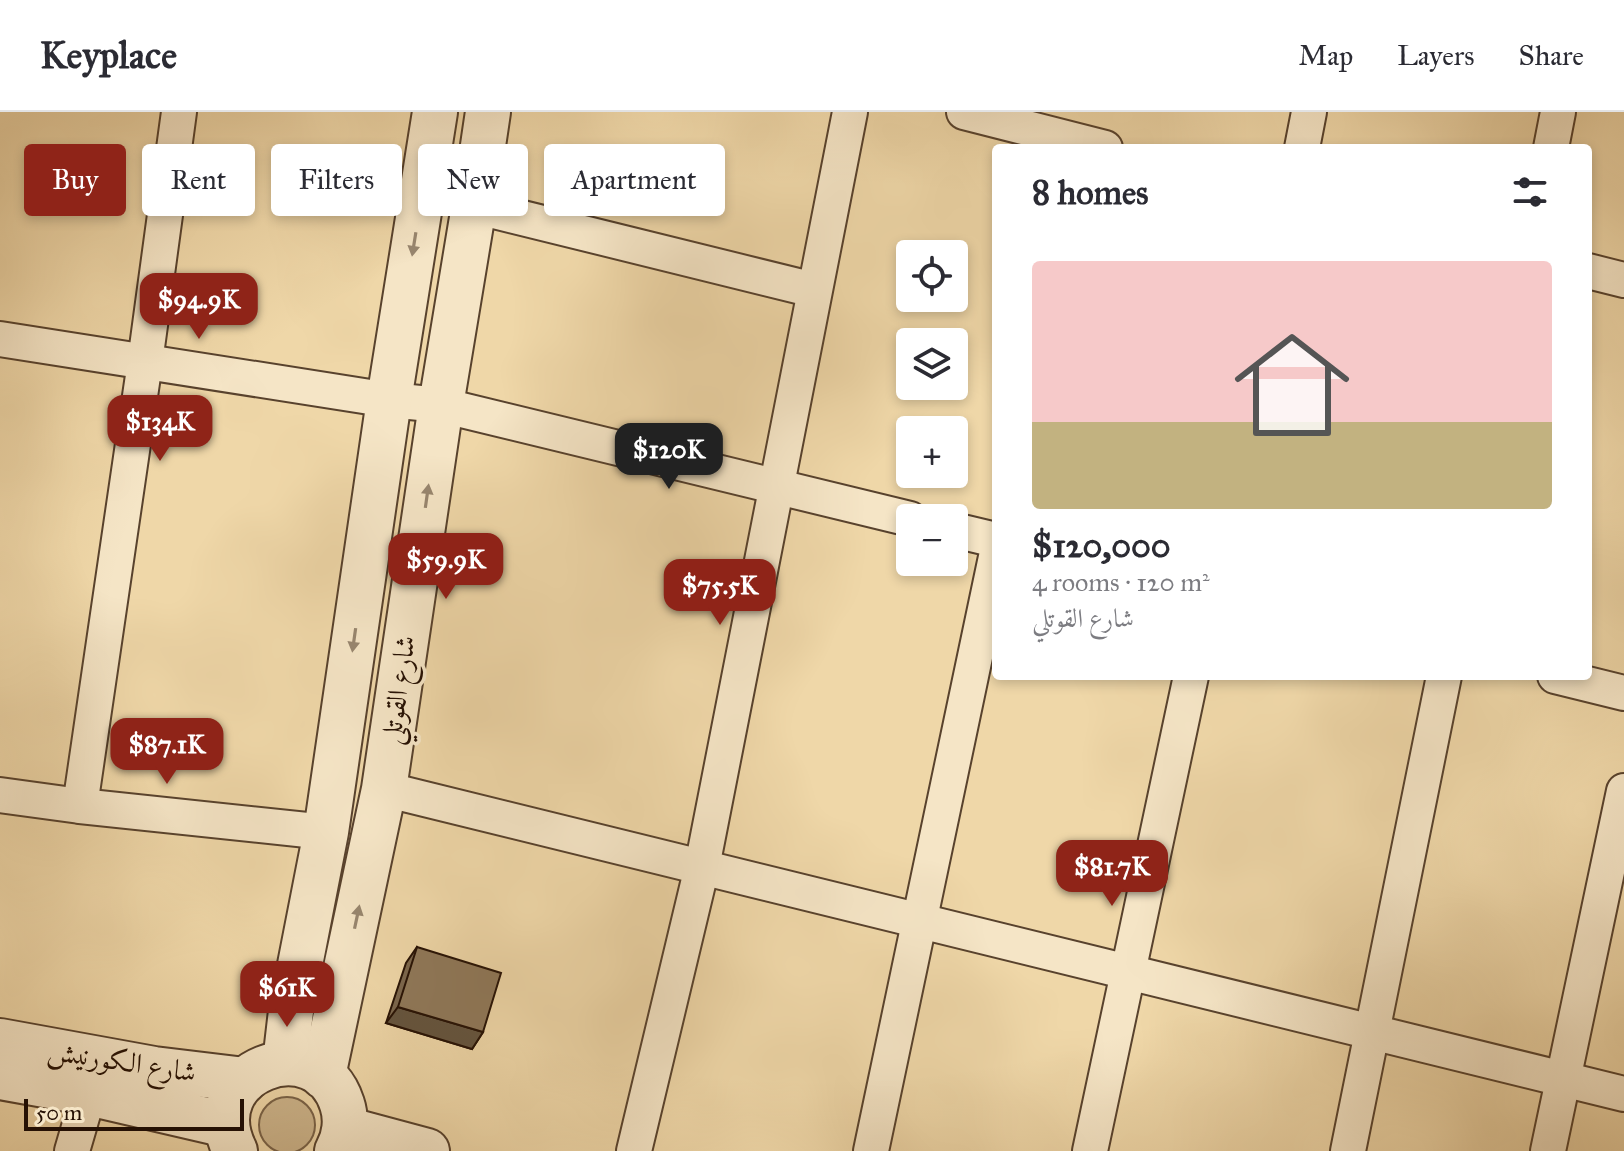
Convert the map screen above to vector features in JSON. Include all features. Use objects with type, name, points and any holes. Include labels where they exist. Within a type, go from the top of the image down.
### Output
[{"type":"street","points":[[80,806],[179,112]]},
{"type":"street","name":"شارع القوتلي","points":[[304,1070],[291,1011],[326,832],[435,112]]},
{"type":"street","name":"شارع القوتلي","points":[[483,144],[488,112]]},
{"type":"street","points":[[634,1151],[702,867],[850,112]]},
{"type":"street","points":[[964,112],[1090,138]]},
{"type":"street","points":[[1303,144],[1309,112]]},
{"type":"street","points":[[1552,144],[1558,112]]},
{"type":"street","name":"شارع القوتلي","points":[[304,1070],[384,789],[472,216]]},
{"type":"street","points":[[514,216],[814,290]]},
{"type":"street","points":[[1592,272],[1624,280]]},
{"type":"street","points":[[0,339],[389,400],[441,405],[896,516]]},
{"type":"street","points":[[968,533],[992,539]]},
{"type":"street","points":[[871,1151],[992,576]]},
{"type":"street","points":[[1090,1151],[1190,680]]},
{"type":"street","points":[[1348,1151],[1443,680]]},
{"type":"street","points":[[1571,680],[1624,693]]},
{"type":"street","points":[[384,789],[1624,1094]]},
{"type":"street","points":[[1548,1151],[1624,791]]},
{"type":"street","points":[[0,795],[326,832]]},
{"type":"street","name":"شارع الكورنيش","points":[[0,1041],[154,1069],[245,1080]]},
{"type":"street","points":[[231,1138],[228,1108],[235,1093],[257,1070],[270,1065],[304,1070],[334,1087],[345,1115],[341,1140],[427,1151]]},
{"type":"street","name":"شارع الكورنيش","points":[[0,1077],[89,1093],[231,1138]]},
{"type":"street","points":[[72,1151],[89,1093]]},
{"type":"shaded area","points":[[276,1099],[298,1099],[313,1114],[313,1136],[298,1151],[276,1151],[261,1136],[261,1114]]},
{"type":"building","points":[[417,947],[501,973],[483,1032],[398,1007]]}]
